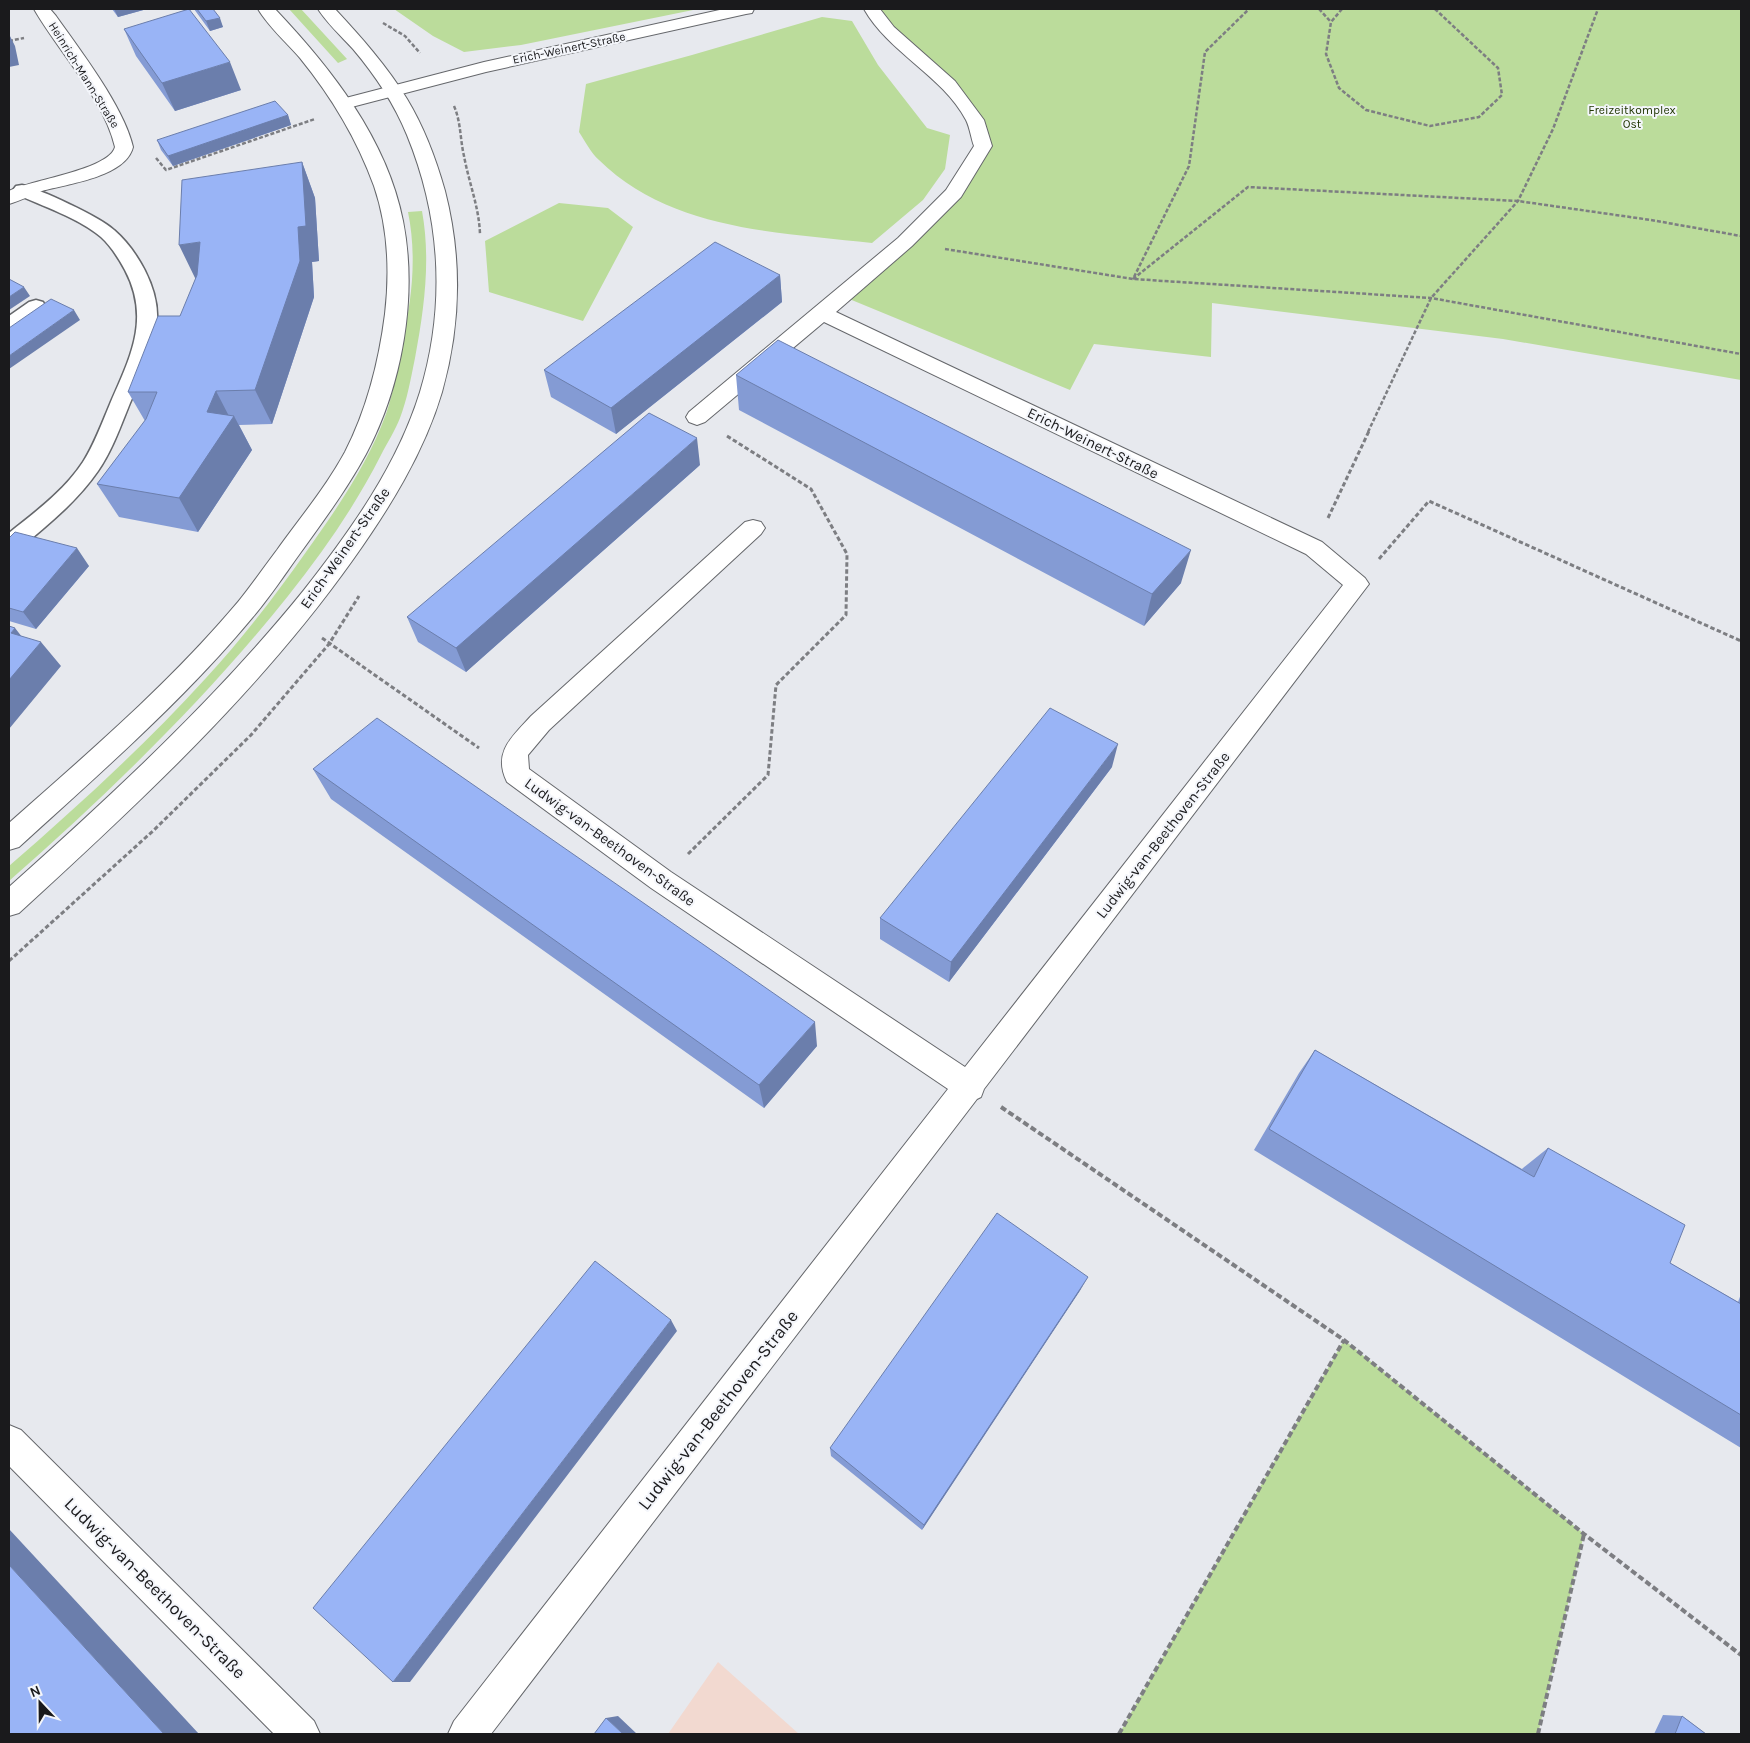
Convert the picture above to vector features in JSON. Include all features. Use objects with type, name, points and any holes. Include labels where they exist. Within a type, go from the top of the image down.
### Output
[{"type":"street","name":"Heinrich-Mann-Straße","points":[[42,9],[59,31],[118,128],[124,140],[123,152]]},
{"type":"street","points":[[9,838],[152,707],[240,616],[321,509],[350,464],[363,437],[386,369],[396,307],[397,246],[386,193],[368,150],[345,104],[319,68],[266,9]]},
{"type":"street","name":"Erich-Weinert-Straße","points":[[9,904],[109,814],[214,710],[295,620],[349,548],[378,504],[404,459],[429,397],[444,338],[447,287],[446,229],[427,162],[394,90],[350,34],[326,9]]},
{"type":"street","name":"Erich-Weinert-Straße","points":[[345,104],[442,78],[746,9]]},
{"type":"street","points":[[697,417],[905,242],[954,193],[983,146],[975,120],[949,85],[888,31],[872,9]]},
{"type":"street","points":[[13,191],[62,182],[96,170],[118,158],[123,152]]},
{"type":"street","name":"Erich-Weinert-Straße","points":[[822,313],[1314,548],[1357,584]]},
{"type":"street","name":"Ludwig-van-Beethoven-Straße","points":[[753,528],[540,723],[515,752],[516,774],[661,880],[970,1086]]},
{"type":"street","name":"Ludwig-van-Beethoven-Straße","points":[[467,1734],[1357,584]]},
{"type":"street","name":"Ludwig-van-Beethoven-Straße","points":[[9,1442],[302,1734]]},
{"type":"lane","points":[[9,545],[63,500],[91,466],[110,430],[141,355],[148,319],[145,294],[138,276],[126,255],[107,234],[84,219],[13,191]]},
{"type":"lane","points":[[9,325],[36,306]]},
{"type":"path","points":[[1133,279],[1189,166],[1205,52],[1249,9]]},
{"type":"path","points":[[1319,9],[1331,22]]},
{"type":"path","points":[[1342,9],[1331,22],[1326,54],[1339,88],[1366,110],[1430,126],[1479,117],[1502,95],[1498,68],[1435,9]]},
{"type":"path","points":[[1314,548],[1431,298],[1518,201],[1553,129],[1598,9]]},
{"type":"path","points":[[383,23],[405,36],[442,78]]},
{"type":"path","points":[[123,152],[151,151],[166,170],[313,120],[345,104]]},
{"type":"path","points":[[1133,279],[1248,187],[1518,201],[1651,220],[1741,236]]},
{"type":"path","points":[[905,242],[1133,279],[1431,298],[1741,354]]},
{"type":"path","points":[[661,880],[768,776],[776,685],[846,615],[848,554],[811,489],[697,417]]},
{"type":"path","points":[[1357,584],[1429,500],[1741,641]]},
{"type":"path","points":[[295,620],[516,774]]},
{"type":"path","points":[[970,1086],[1344,1340],[1584,1534],[1741,1655]]},
{"type":"path","points":[[1119,1734],[1344,1340]]},
{"type":"path","points":[[1538,1734],[1584,1534]]},
{"type":"shaded area","points":[[718,1662],[799,1734],[668,1734]]},
{"type":"green space","points":[[289,9],[301,9],[347,59],[338,63]]},
{"type":"green space","points":[[394,9],[698,9],[521,45],[464,52],[433,36]]},
{"type":"green space","name":"Freizeitkomplex Ost","points":[[874,9],[1741,9],[1741,380],[1503,339],[1212,303],[1211,357],[1094,344],[1070,390],[842,296],[906,242],[983,146],[976,120],[888,31]]},
{"type":"green space","points":[[822,17],[852,21],[878,65],[927,128],[950,135],[945,169],[923,200],[872,243],[763,231],[692,215],[659,201],[628,184],[596,157],[579,132],[586,84]]},
{"type":"green space","points":[[559,203],[608,208],[633,227],[583,321],[489,292],[485,241]]},
{"type":"green space","points":[[422,211],[426,248],[424,303],[409,389],[396,428],[350,510],[301,579],[190,709],[119,780],[9,881],[9,866],[135,751],[183,703],[245,633],[329,520],[351,486],[379,433],[391,397],[411,294],[413,261],[408,212]]},
{"type":"green space","points":[[1344,1340],[1584,1534],[1538,1734],[1119,1734]]},
{"type":"building","points":[[189,9],[230,62],[162,83],[124,29]]},
{"type":"building","points":[[197,9],[213,9],[220,18],[206,21]]},
{"type":"building","points":[[275,101],[288,115],[168,156],[157,140]]},
{"type":"building","points":[[302,162],[306,226],[298,227],[300,261],[255,390],[216,391],[207,412],[234,416],[179,498],[97,484],[146,419],[157,392],[128,392],[158,316],[180,316],[197,275],[200,242],[179,245],[182,180]]},
{"type":"building","points":[[715,242],[780,275],[611,408],[544,370]]},
{"type":"building","points":[[9,279],[24,287],[9,297]]},
{"type":"building","points":[[51,299],[74,310],[9,356],[9,328]]},
{"type":"building","points":[[778,340],[1191,550],[1152,594],[736,375]]},
{"type":"building","points":[[649,413],[697,438],[456,648],[407,617]]},
{"type":"building","points":[[15,532],[77,548],[23,612],[9,608],[9,538]]},
{"type":"building","points":[[9,626],[15,628],[11,633],[41,642],[9,680]]},
{"type":"building","points":[[1050,708],[1118,744],[951,962],[880,918]]},
{"type":"building","points":[[377,718],[815,1022],[759,1085],[313,769]]},
{"type":"building","points":[[1315,1050],[1534,1177],[1548,1148],[1685,1225],[1670,1263],[1741,1304],[1741,1415],[1269,1129]]},
{"type":"building","points":[[997,1213],[1088,1277],[924,1525],[830,1448]]},
{"type":"building","points":[[595,1261],[671,1320],[393,1682],[313,1608]]},
{"type":"building","points":[[9,1565],[164,1734],[9,1734]]},
{"type":"building","points":[[1682,1716],[1706,1734],[1675,1734]]},
{"type":"building","points":[[606,1718],[623,1734],[594,1734]]}]
